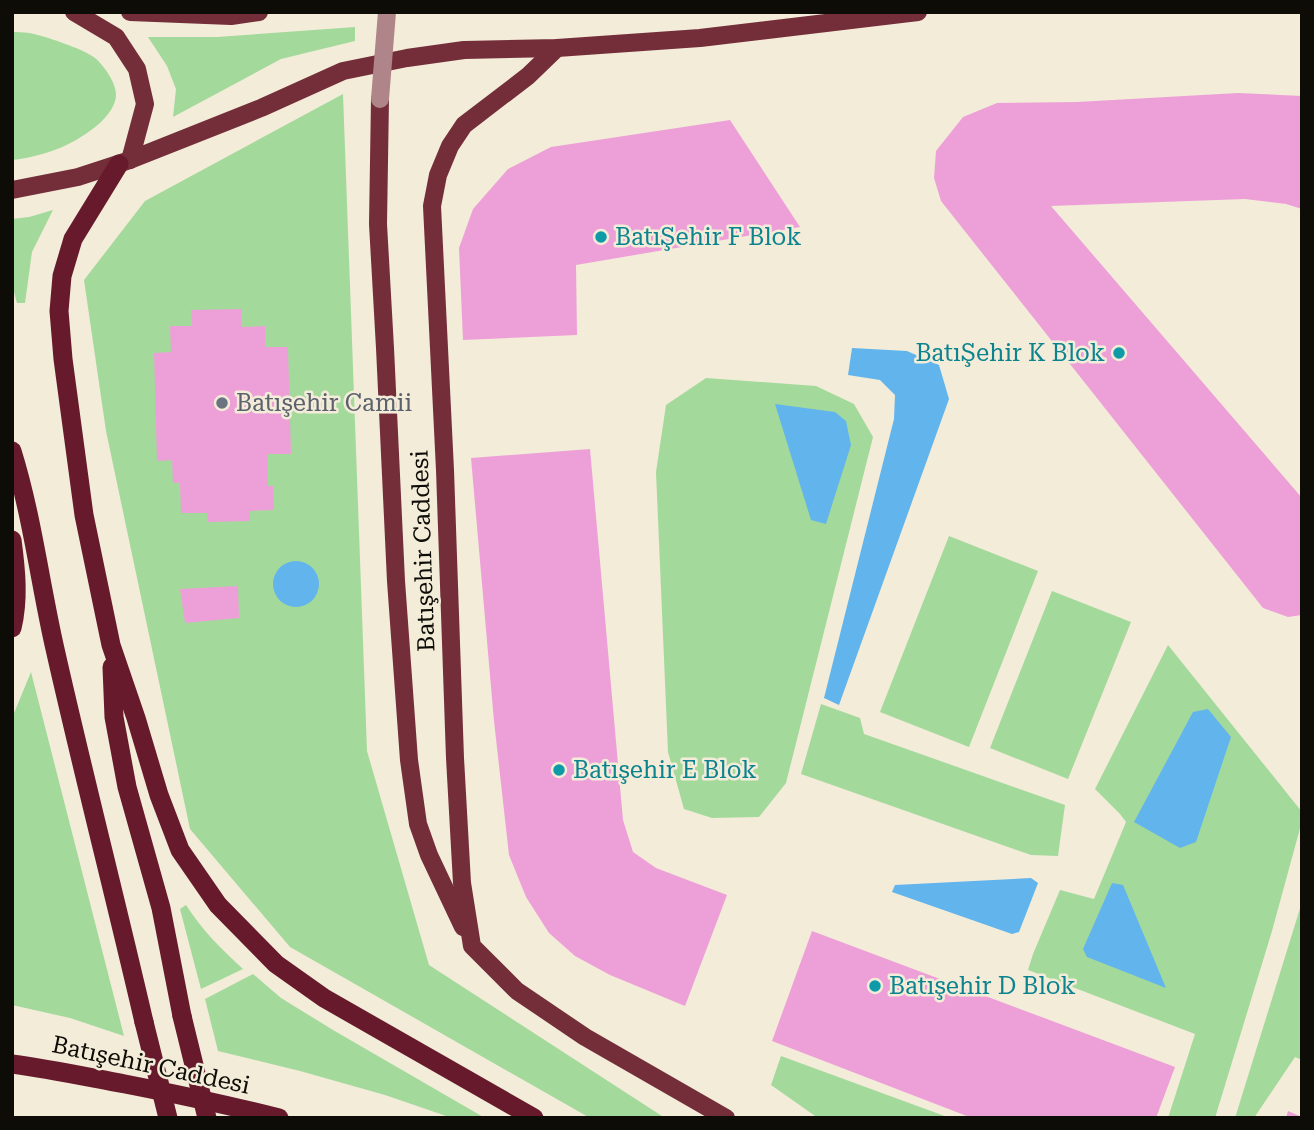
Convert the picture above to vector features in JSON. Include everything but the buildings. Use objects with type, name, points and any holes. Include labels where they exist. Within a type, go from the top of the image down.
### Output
[{"type":"highway","points":[[125,162],[73,239],[62,276],[59,311],[84,515],[111,645],[159,795],[180,849],[218,905],[276,964],[324,998],[534,1118]]},
{"type":"highway","points":[[12,451],[21,479],[70,716],[168,1118]]},
{"type":"highway","points":[[12,540],[17,576],[15,619],[12,628]]},
{"type":"highway","points":[[111,645],[114,717],[127,787],[161,908],[182,1016],[207,1118]]},
{"type":"highway","name":"Batışehir Caddesi","points":[[12,1064],[135,1086],[279,1118]]},
{"type":"main road","points":[[74,12],[116,37],[137,69],[145,104],[125,162]]},
{"type":"main road","points":[[130,12],[231,16],[259,12]]},
{"type":"main road","points":[[12,190],[78,177],[125,162],[344,71],[407,58],[464,50],[557,48],[699,38],[918,12]]},
{"type":"main road","name":"Batışehir Caddesi","points":[[472,946],[462,883],[455,772],[445,470],[432,206],[438,174],[450,146],[464,125],[528,76],[557,48]]},
{"type":"main road","points":[[380,99],[377,224],[396,581],[410,760],[418,824],[429,855],[472,946],[517,991],[585,1037],[726,1118]]},
{"type":"street","points":[[380,99],[387,12]]},
{"type":"green space","points":[[355,27],[355,41],[281,59],[173,117],[176,89],[167,66],[148,37],[217,37]]},
{"type":"green space","points":[[12,32],[43,36],[90,54],[109,75],[116,99],[101,122],[81,137],[37,156],[12,160]]},
{"type":"green space","points":[[343,94],[367,751],[429,965],[665,1118],[590,1118],[290,947],[190,829],[106,431],[84,280],[145,201]]},
{"type":"green space","points":[[53,210],[32,252],[25,303],[17,303],[12,285],[12,219]]},
{"type":"green space","points":[[706,378],[816,386],[854,404],[873,437],[786,783],[759,817],[712,818],[684,809],[668,752],[656,472],[666,405]]},
{"type":"green space","points":[[949,536],[1038,571],[969,747],[880,712]]},
{"type":"green space","points":[[1052,591],[1131,622],[1068,779],[990,748]]},
{"type":"green space","points":[[1168,645],[1302,812],[1302,821],[1272,931],[1215,1118],[1168,1118],[1195,1034],[1028,970],[1060,890],[1094,899],[1126,822],[1095,789]]},
{"type":"green space","points":[[31,672],[124,1036],[70,1018],[12,1005],[12,718]]},
{"type":"green space","points":[[821,704],[860,718],[864,734],[1065,805],[1058,856],[1031,855],[801,774]]},
{"type":"green space","points":[[1302,902],[1302,1060],[1295,1057],[1254,1118],[1235,1118]]},
{"type":"green space","points":[[186,905],[212,939],[243,969],[201,989],[180,909]]},
{"type":"green space","points":[[253,974],[281,998],[485,1118],[452,1118],[385,1095],[218,1051],[205,999]]},
{"type":"green space","points":[[781,1056],[950,1118],[818,1118],[771,1085]]},
{"type":"water","points":[[852,348],[907,351],[939,365],[949,399],[839,705],[824,698],[894,419],[895,395],[880,380],[848,375]]},
{"type":"water","points":[[775,404],[835,412],[846,421],[851,445],[826,524],[811,520]]},
{"type":"water","points":[[296,561],[312,568],[319,584],[312,600],[296,607],[280,600],[273,584],[280,568]]},
{"type":"water","points":[[1208,709],[1231,737],[1196,842],[1180,848],[1134,822],[1193,712]]},
{"type":"water","points":[[1031,878],[1038,883],[1019,932],[1012,934],[892,892],[895,885]]},
{"type":"water","points":[[1112,883],[1123,885],[1166,988],[1087,957],[1083,949]]},
{"type":"place","name":"BatıŞehir F Blok","points":[[601,237]]},
{"type":"place","name":"BatıŞehir K Blok","points":[[1119,353]]},
{"type":"place","name":"Batışehir Camii","points":[[222,403]]},
{"type":"place","name":"Batışehir E Blok","points":[[559,770]]},
{"type":"place","name":"Batışehir D Blok","points":[[875,986]]}]
